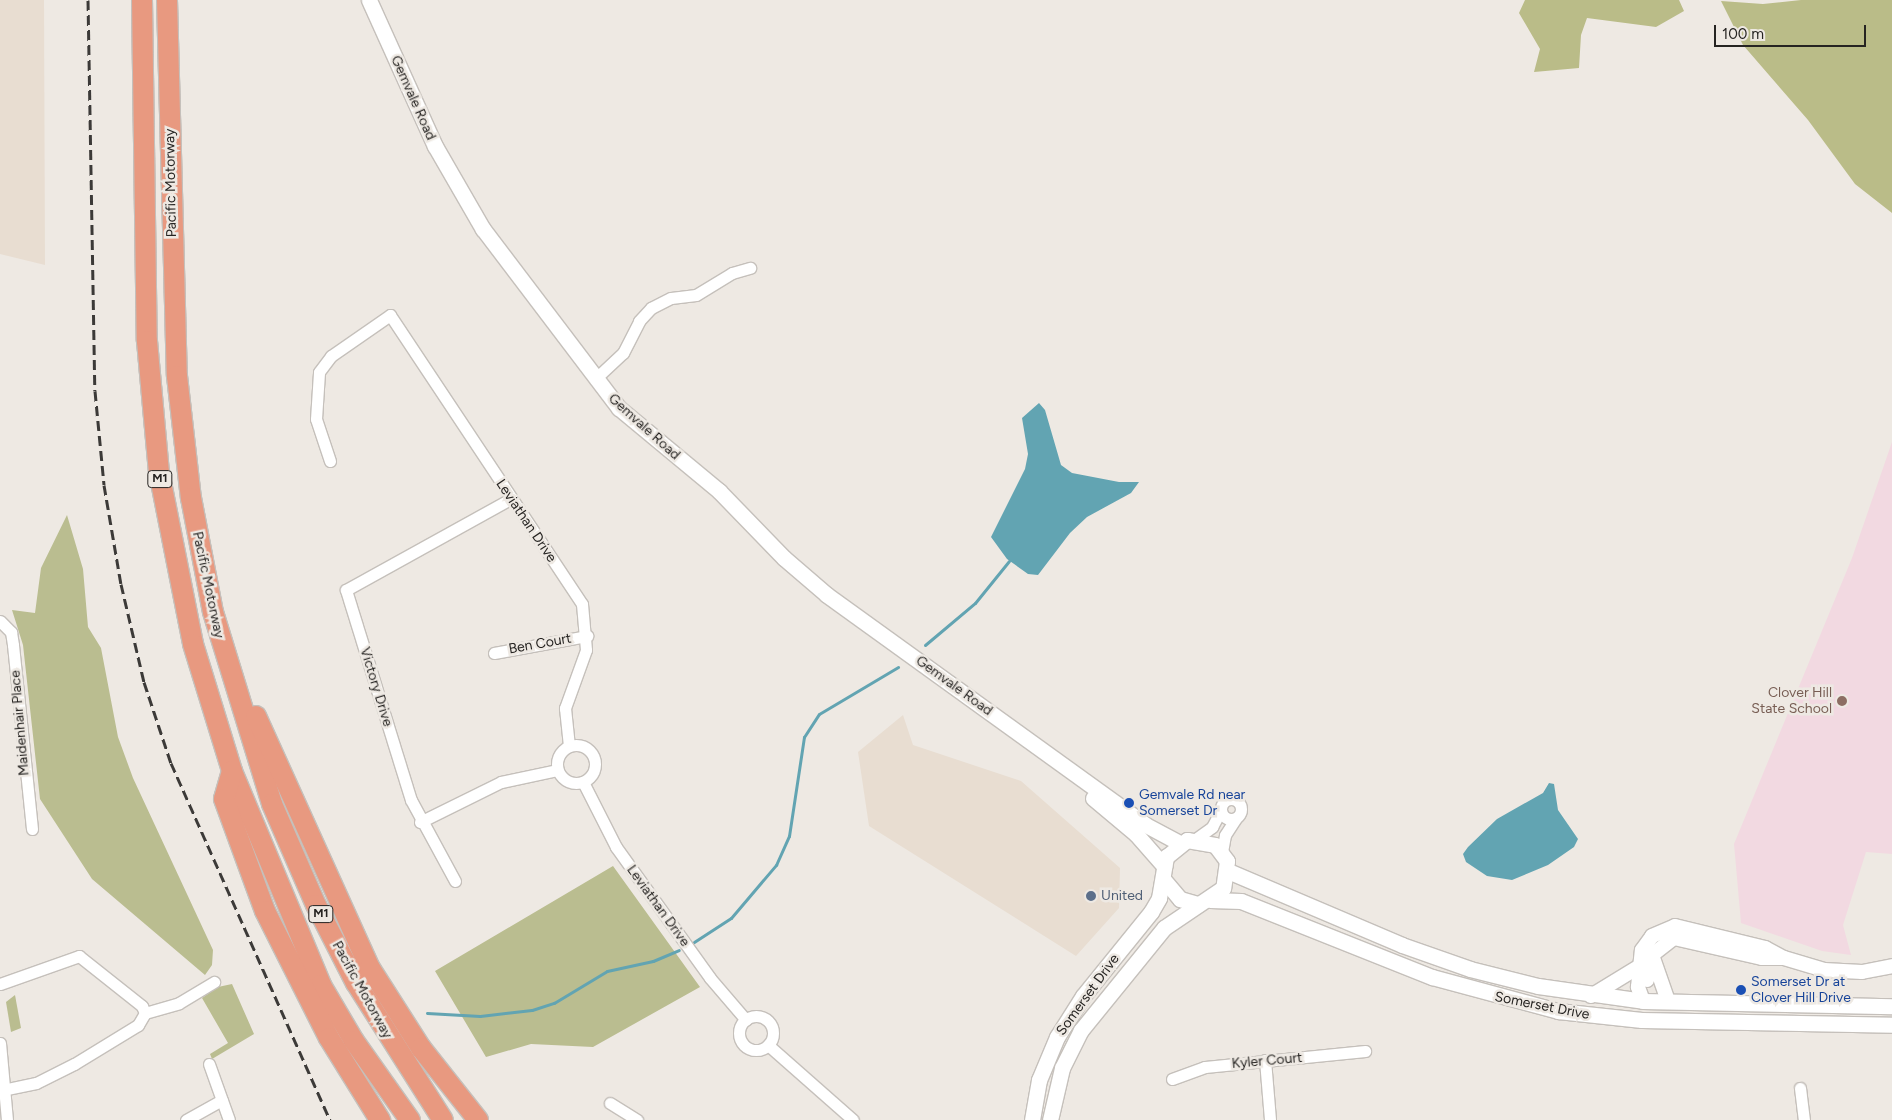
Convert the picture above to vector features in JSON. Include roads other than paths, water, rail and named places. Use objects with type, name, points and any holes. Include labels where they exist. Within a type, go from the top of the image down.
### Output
[{"type":"highway","name":"Pacific Motorway","points":[[142,0],[147,341],[159,472],[192,644],[232,771],[321,985],[354,1041],[410,1120]]},
{"type":"highway","name":"Pacific Motorway","points":[[167,0],[177,376],[197,537],[234,691],[272,804],[316,905],[356,983],[443,1120]]},
{"type":"highway","points":[[234,691],[255,714],[328,882],[370,968],[416,1041],[478,1120]]},
{"type":"highway","points":[[232,771],[224,798],[265,911],[329,1038],[380,1120]]},
{"type":"main road","name":"Gemvale Road","points":[[369,0],[435,146],[462,194],[500,255],[619,408],[720,491],[799,573],[1158,834],[1179,843]]},
{"type":"main road","name":"Gemvale Road","points":[[1040,750],[1136,834],[1164,873]]},
{"type":"main road","points":[[1179,843],[1197,838],[1207,840],[1222,852],[1228,871]]},
{"type":"main road","name":"Somerset Drive","points":[[1032,1120],[1039,1080],[1057,1036],[1083,996],[1151,912],[1164,873],[1179,843]]},
{"type":"main road","name":"Somerset Drive","points":[[1050,1120],[1062,1068],[1081,1030],[1158,935],[1223,888],[1228,871],[1434,956],[1506,979],[1591,996],[1643,1001],[1892,1006]]},
{"type":"main road","name":"Somerset Drive","points":[[1164,873],[1180,899],[1204,902],[1242,902],[1465,988],[1558,1011],[1642,1020],[1892,1025]]},
{"type":"street","points":[[595,379],[623,353],[640,321],[651,308],[671,298],[696,295],[732,273],[750,268]]},
{"type":"street","name":"Leviathan Drive","points":[[330,461],[316,419],[319,372],[331,356],[390,315],[510,499],[582,604],[587,636],[586,650],[565,708],[569,746]]},
{"type":"street","name":"Victory Drive","points":[[420,822],[346,590],[510,499]]},
{"type":"street","name":"Maidenhair Place","points":[[0,621],[11,632],[32,830]]},
{"type":"street","name":"Ben Court","points":[[494,653],[587,636]]},
{"type":"street","points":[[569,746],[581,746],[592,754],[595,770],[583,782],[567,782],[557,770],[559,754],[569,746]]},
{"type":"street","points":[[455,881],[420,822],[501,782],[557,770]]},
{"type":"street","name":"Leviathan Drive","points":[[583,782],[616,847],[710,978],[746,1020]]},
{"type":"street","points":[[1197,838],[1212,827],[1222,804],[1230,794],[1240,806],[1236,818],[1225,835],[1222,852]]},
{"type":"street","points":[[1221,810],[1226,818],[1236,818]]},
{"type":"street","points":[[1643,1001],[1638,987],[1642,950],[1652,936],[1680,925],[1765,948],[1784,958]]},
{"type":"street","points":[[1642,1020],[1643,1001],[1652,955],[1669,940],[1681,937],[1762,958],[1784,958],[1849,973],[1892,966]]},
{"type":"street","points":[[1652,955],[1668,1002]]},
{"type":"street","points":[[0,984],[79,956],[142,1006],[144,1013],[138,1025],[74,1064],[36,1083],[7,1089]]},
{"type":"street","points":[[1591,996],[1640,966]]},
{"type":"street","points":[[144,1013],[179,1004],[214,982]]},
{"type":"street","points":[[758,1016],[768,1022],[773,1031],[768,1045],[754,1050],[744,1045],[739,1032],[746,1020],[758,1016]]},
{"type":"street","points":[[0,1043],[7,1089],[7,1120]]},
{"type":"street","points":[[768,1045],[853,1120]]},
{"type":"street","name":"Kyler Court","points":[[1172,1079],[1205,1067],[1365,1051]]},
{"type":"street","points":[[1265,1060],[1270,1120]]},
{"type":"street","points":[[209,1064],[230,1120]]},
{"type":"street","points":[[1800,1088],[1804,1120]]},
{"type":"street","points":[[186,1120],[222,1100]]},
{"type":"street","points":[[610,1103],[637,1120]]},
{"type":"water","points":[[1039,403],[1045,410],[1061,465],[1072,473],[1119,482],[1139,482],[1131,493],[1087,517],[1070,533],[1038,575],[1028,574],[1007,559],[991,537],[1025,469],[1028,454],[1022,418]]},
{"type":"water","points":[[1549,783],[1554,784],[1558,810],[1578,839],[1574,847],[1548,865],[1512,880],[1487,876],[1466,862],[1463,854],[1468,847],[1497,819],[1543,793]]},
{"type":"waterway","points":[[925,645],[975,603],[1009,561]]},
{"type":"waterway","points":[[694,942],[731,918],[776,865],[789,836],[804,737],[819,714],[898,667]]},
{"type":"waterway","points":[[427,1013],[480,1016],[532,1010],[554,1003],[607,971],[653,961],[679,950]]},
{"type":"railway","points":[[88,0],[95,391],[104,485],[121,584],[144,682],[171,763],[330,1120]]},
{"type":"place","name":"Clover Hill State School","points":[[1842,701]]},
{"type":"place","name":"Gemvale Rd near Somerset Dr","points":[[1129,803]]},
{"type":"place","name":"United","points":[[1091,896]]},
{"type":"place","name":"Somerset Dr at Clover Hill Drive","points":[[1741,990]]}]
